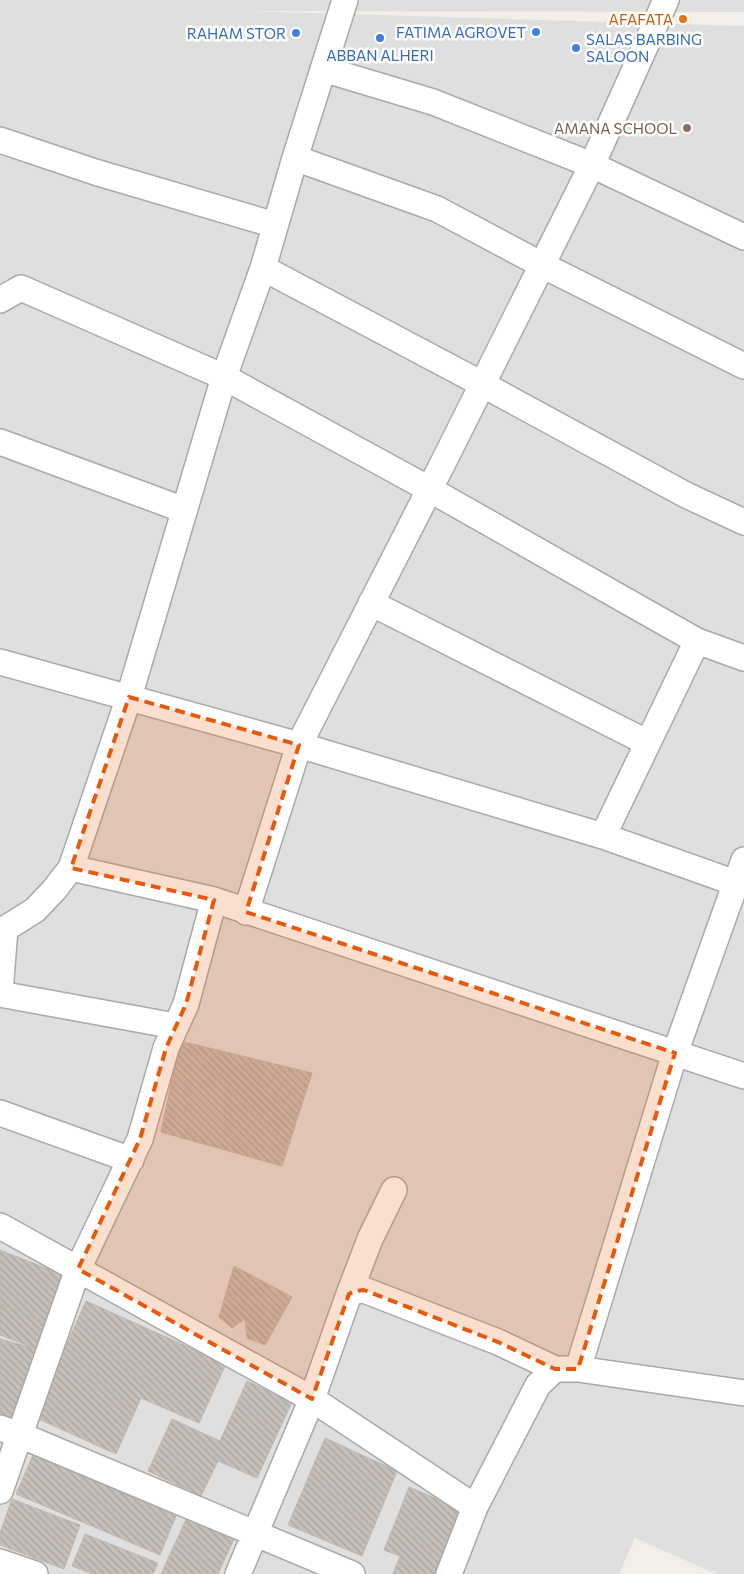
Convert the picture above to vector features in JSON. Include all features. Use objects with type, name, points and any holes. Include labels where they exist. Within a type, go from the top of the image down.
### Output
[{"type":"street","points":[[175,1026],[0,993],[2,929],[35,910],[71,868],[129,697],[224,377],[263,268],[295,158],[345,0]]},
{"type":"street","points":[[246,912],[299,745],[592,165],[666,0]]},
{"type":"street","points":[[323,69],[433,102],[592,165],[744,236]]},
{"type":"street","points":[[0,140],[95,172],[275,225]]},
{"type":"street","points":[[295,158],[437,208],[542,265],[744,366]]},
{"type":"street","points":[[263,268],[482,384],[686,496],[744,522]]},
{"type":"street","points":[[0,300],[21,288],[224,377],[429,489],[697,641],[744,658]]},
{"type":"street","points":[[0,442],[184,510]]},
{"type":"street","points":[[371,603],[648,743]]},
{"type":"street","points":[[602,836],[697,641]]},
{"type":"street","points":[[0,662],[299,745],[602,836],[740,885]]},
{"type":"street","points":[[449,1574],[475,1506],[538,1385],[566,1369],[675,1053],[740,885],[744,860]]},
{"type":"street","points":[[71,868],[214,900],[744,1076]]},
{"type":"street","points":[[0,1491],[10,1432],[78,1269],[140,1139],[166,1048],[186,1004],[214,900]]},
{"type":"street","points":[[0,1113],[131,1160]]},
{"type":"street","points":[[238,1574],[312,1399],[370,1239],[394,1190]]},
{"type":"street","points":[[0,1226],[312,1399],[475,1506]]},
{"type":"street","points":[[349,1294],[355,1290],[364,1290],[566,1369],[743,1386]]},
{"type":"street","points":[[10,1432],[352,1574]]},
{"type":"street","points":[[0,1562],[35,1574]]},
{"type":"highlighted area","points":[[129,697],[299,745],[246,912],[675,1053],[578,1369],[555,1369],[498,1342],[364,1290],[355,1291],[349,1294],[312,1399],[78,1269],[140,1139],[166,1048],[186,1004],[214,900],[71,868]]},
{"type":"shaded area","points":[[0,0],[744,0],[744,12],[246,11],[744,26],[744,1574],[716,1574],[635,1538],[619,1574],[0,1574]]},
{"type":"building","points":[[180,1041],[312,1073],[282,1166],[161,1132]]},
{"type":"building","points":[[0,1250],[66,1276],[47,1323],[0,1304]]},
{"type":"building","points":[[234,1266],[292,1297],[265,1345],[247,1338],[245,1319],[232,1328],[219,1317]]},
{"type":"building","points":[[86,1301],[226,1364],[199,1423],[141,1398],[116,1454],[34,1417]]},
{"type":"building","points":[[0,1304],[47,1323],[37,1349],[0,1335]]},
{"type":"building","points":[[0,1339],[37,1349],[17,1420],[0,1415]]},
{"type":"building","points":[[247,1381],[292,1402],[257,1478],[218,1461],[201,1496],[148,1471],[172,1419],[220,1441]]},
{"type":"building","points":[[325,1438],[397,1471],[362,1556],[288,1525]]},
{"type":"building","points":[[33,1455],[176,1516],[160,1555],[16,1494]]},
{"type":"building","points":[[409,1487],[464,1510],[438,1574],[393,1574],[400,1556],[384,1550]]},
{"type":"building","points":[[12,1499],[80,1525],[64,1569],[0,1545],[0,1533]]},
{"type":"building","points":[[188,1515],[235,1537],[218,1574],[161,1574]]},
{"type":"building","points":[[85,1534],[158,1563],[153,1574],[92,1574],[72,1566]]},
{"type":"place","name":"AFAFATA","points":[[683,19]]},
{"type":"place","name":"FATIMA AGROVET","points":[[536,32]]},
{"type":"place","name":"RAHAM STOR","points":[[296,33]]},
{"type":"place","name":"ABBAN ALHERI","points":[[380,38]]},
{"type":"place","name":"SALAS BARBING SALOON","points":[[576,48]]},
{"type":"place","name":"AMANA SCHOOL","points":[[687,128]]}]
